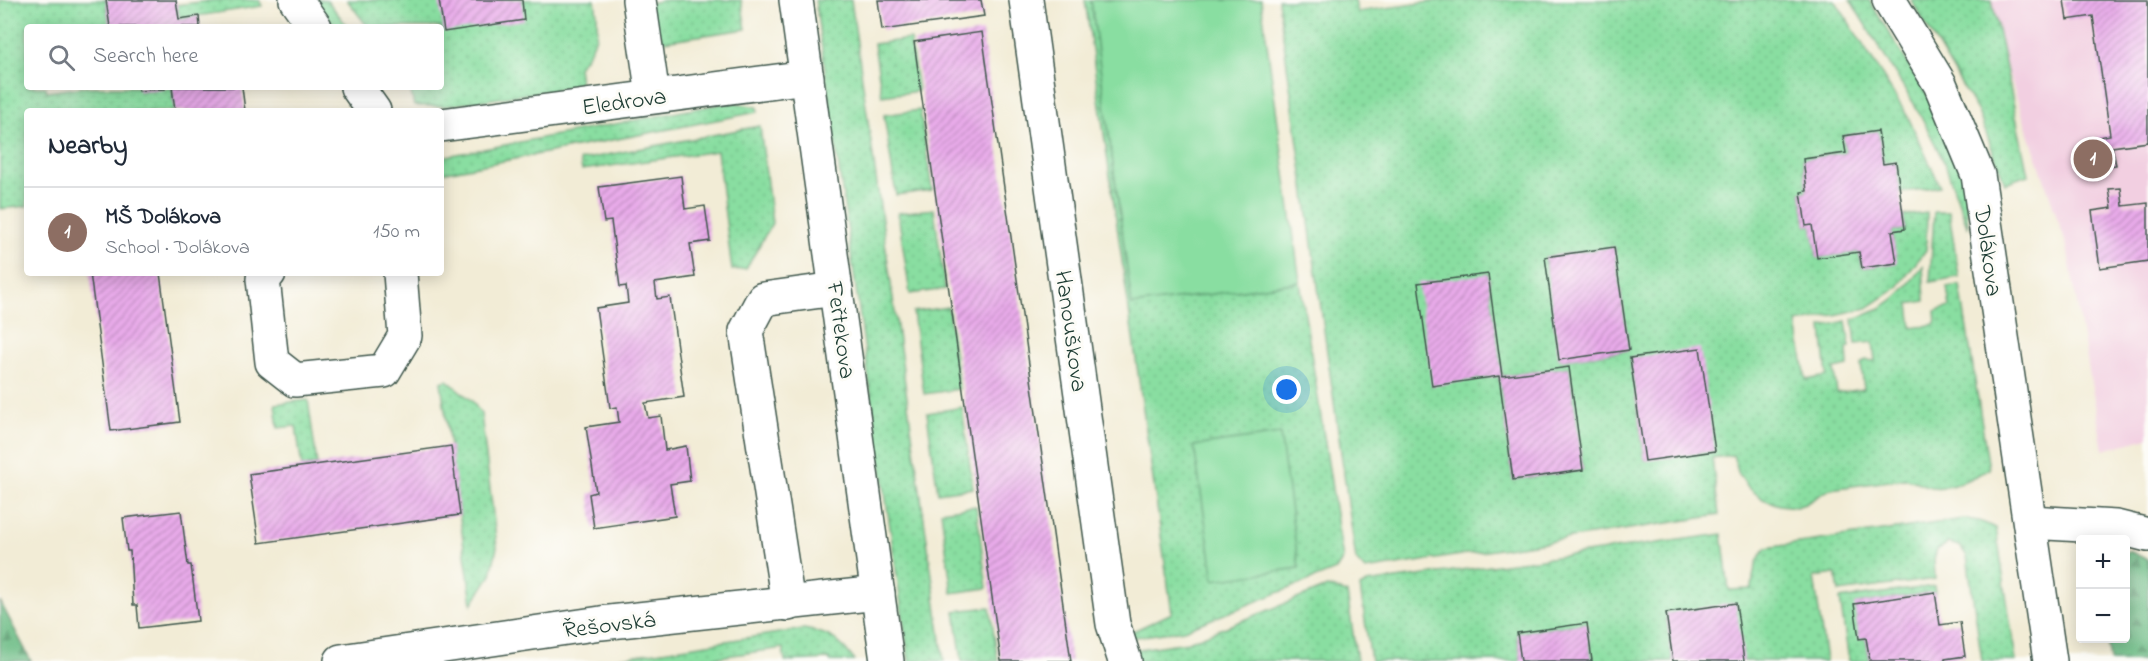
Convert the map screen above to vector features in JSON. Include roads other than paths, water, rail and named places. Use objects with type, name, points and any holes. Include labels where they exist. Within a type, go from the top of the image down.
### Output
[{"type":"street","points":[[296,0],[313,24]]},
{"type":"street","points":[[639,0],[653,96]]},
{"type":"street","name":"Feřtekova","points":[[796,0],[887,661]]},
{"type":"street","name":"Hanouškova","points":[[1026,0],[1113,624],[1125,661]]},
{"type":"street","name":"Dolákova","points":[[1888,0],[1940,84],[1978,175],[2050,661]]},
{"type":"street","name":"Eledrova","points":[[444,125],[807,77]]},
{"type":"street","points":[[359,90],[372,108]]},
{"type":"street","points":[[266,276],[263,279],[272,362],[296,380],[384,371],[405,336],[400,276]]},
{"type":"street","points":[[788,604],[746,331],[763,299],[836,289]]},
{"type":"street","points":[[2030,522],[2116,527],[2148,535]]},
{"type":"street","name":"Řešovská","points":[[341,661],[601,623],[878,593]]},
{"type":"place","name":"MŠ Dolákova","points":[[2093,159]]}]
